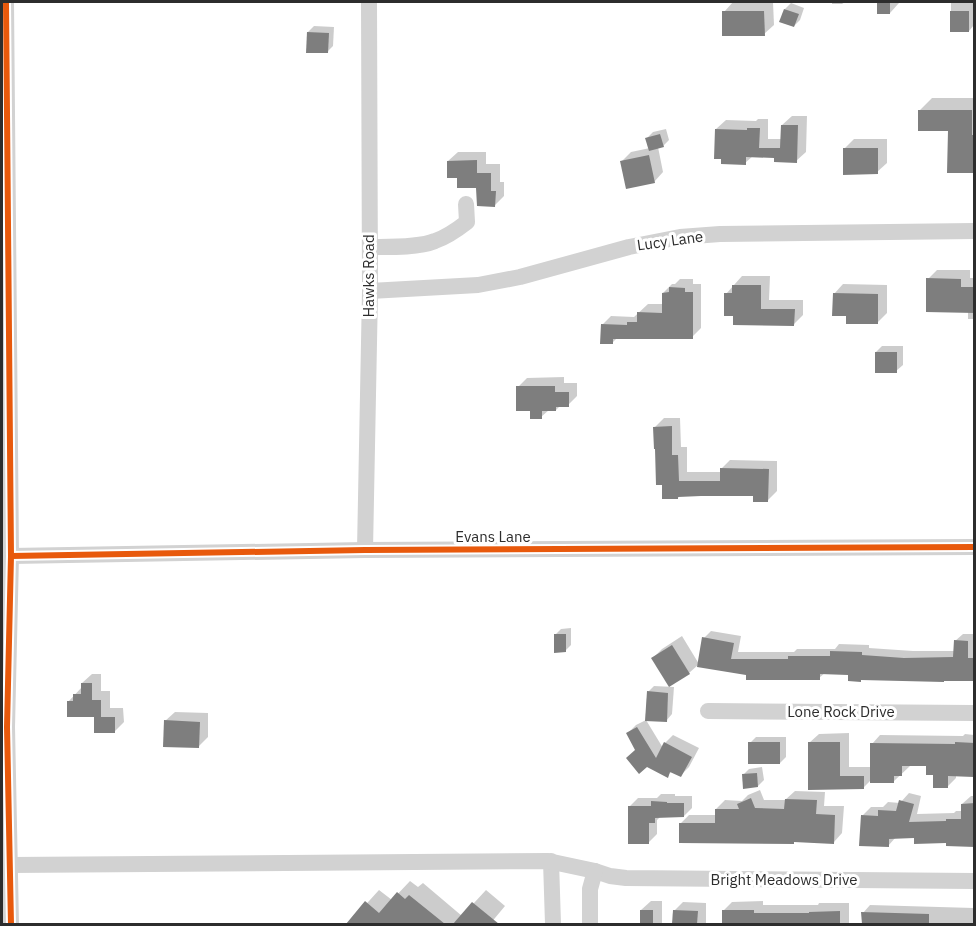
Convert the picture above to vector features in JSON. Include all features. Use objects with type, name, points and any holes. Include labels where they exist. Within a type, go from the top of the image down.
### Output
[{"type":"street","points":[[6,2],[11,556],[4,737],[11,924]]},
{"type":"street","name":"Hawks Road","points":[[365,550],[370,291],[369,2]]},
{"type":"street","points":[[370,247],[403,247],[434,242],[467,222],[466,204]]},
{"type":"street","name":"Lucy Lane","points":[[370,291],[478,285],[520,277],[629,247],[680,237],[720,234],[975,231]]},
{"type":"street","name":"Evans Lane","points":[[11,556],[365,550],[975,547]]},
{"type":"street","name":"Lone Rock Drive","points":[[708,711],[975,713]]},
{"type":"street","points":[[550,861],[553,924]]},
{"type":"street","name":"Bright Meadows Drive","points":[[10,865],[550,861],[626,878],[975,881]]},
{"type":"street","points":[[590,924],[590,889],[595,871]]},
{"type":"building","points":[[877,2],[890,2],[890,14],[877,14]]},
{"type":"building","points":[[784,9],[799,14],[794,27],[779,22]]},
{"type":"building","points":[[722,11],[764,11],[765,36],[722,36]]},
{"type":"building","points":[[950,11],[969,11],[969,32],[950,32]]},
{"type":"building","points":[[307,32],[329,33],[328,53],[306,53]]},
{"type":"building","points":[[918,110],[972,110],[972,135],[975,135],[975,173],[947,173],[948,131],[918,131]]},
{"type":"building","points":[[781,125],[798,125],[797,163],[774,162],[774,158],[746,157],[746,165],[721,164],[721,159],[714,159],[715,129],[760,128],[759,148],[780,148]]},
{"type":"building","points":[[660,134],[664,147],[649,151],[645,138]]},
{"type":"building","points":[[843,148],[878,148],[878,174],[843,175]]},
{"type":"building","points":[[649,155],[655,183],[626,189],[620,161]]},
{"type":"building","points":[[477,160],[477,173],[491,173],[491,191],[496,191],[495,207],[477,206],[476,188],[457,188],[457,178],[447,178],[447,161]]},
{"type":"building","points":[[926,278],[961,279],[961,287],[975,287],[975,313],[926,312]]},
{"type":"building","points":[[732,285],[761,285],[761,309],[795,309],[794,326],[733,325],[733,316],[724,316],[724,293],[732,293]]},
{"type":"building","points":[[669,287],[685,288],[685,292],[693,292],[693,339],[613,339],[613,344],[600,344],[601,324],[627,325],[627,322],[637,322],[637,312],[662,313],[662,293],[669,292]]},
{"type":"building","points":[[833,293],[878,294],[878,324],[846,324],[846,316],[832,316]]},
{"type":"building","points":[[875,352],[897,352],[897,373],[875,373]]},
{"type":"building","points":[[516,386],[555,386],[555,392],[569,392],[569,407],[556,407],[556,411],[542,411],[542,419],[530,419],[530,411],[516,411]]},
{"type":"building","points":[[672,426],[672,455],[678,455],[679,481],[720,481],[720,468],[769,469],[768,502],[753,502],[753,496],[662,499],[662,485],[656,485],[653,427]]},
{"type":"building","points":[[554,634],[566,634],[566,652],[554,653]]},
{"type":"building","points":[[702,637],[734,643],[731,659],[830,656],[830,651],[862,652],[862,655],[904,658],[953,657],[954,640],[968,641],[968,658],[975,658],[975,681],[861,680],[861,682],[848,681],[848,675],[820,674],[820,680],[746,680],[746,675],[697,667]]},
{"type":"building","points":[[672,645],[690,674],[669,687],[651,658]]},
{"type":"building","points":[[81,683],[92,683],[92,700],[101,700],[101,717],[115,717],[115,733],[94,733],[94,717],[67,717],[67,701],[73,701],[73,694],[81,694]]},
{"type":"building","points":[[647,691],[668,693],[667,722],[645,721]]},
{"type":"building","points":[[164,720],[200,722],[199,748],[163,747]]},
{"type":"building","points":[[637,727],[656,758],[664,742],[692,757],[681,777],[670,772],[668,778],[647,767],[639,774],[626,758],[635,750],[626,733]]},
{"type":"building","points":[[748,742],[780,742],[780,764],[748,764]]},
{"type":"building","points":[[808,742],[840,742],[840,776],[864,776],[864,789],[808,790]]},
{"type":"building","points":[[955,742],[975,743],[974,777],[948,776],[948,788],[933,788],[933,775],[926,775],[926,766],[902,766],[902,776],[894,776],[894,783],[870,783],[870,743],[955,744]]},
{"type":"building","points":[[757,773],[758,787],[743,789],[742,774]]},
{"type":"building","points":[[751,798],[755,808],[784,809],[785,799],[817,800],[816,814],[835,815],[834,844],[679,843],[679,823],[715,823],[715,809],[739,809],[737,804]]},
{"type":"building","points":[[899,800],[914,804],[909,822],[961,819],[961,804],[975,803],[975,847],[946,846],[946,843],[914,844],[914,838],[889,839],[889,847],[859,846],[861,815],[878,816],[878,810],[896,811]]},
{"type":"building","points":[[651,801],[684,803],[684,817],[655,818],[655,823],[649,823],[649,844],[628,844],[628,806],[651,806]]},
{"type":"building","points":[[397,892],[405,899],[409,895],[445,924],[346,924],[365,901],[379,913]]},
{"type":"building","points":[[472,902],[499,924],[453,924]]},
{"type":"building","points":[[640,910],[653,910],[653,924],[640,924]]},
{"type":"building","points":[[673,910],[698,911],[697,924],[672,924]]},
{"type":"building","points":[[722,910],[754,910],[754,913],[840,911],[840,924],[722,924]]},
{"type":"building","points":[[861,912],[929,914],[929,924],[862,924]]},
{"type":"cycle path","points":[[6,2],[11,556],[7,727],[11,924]]},
{"type":"cycle path","points":[[11,556],[365,550],[974,547]]}]
